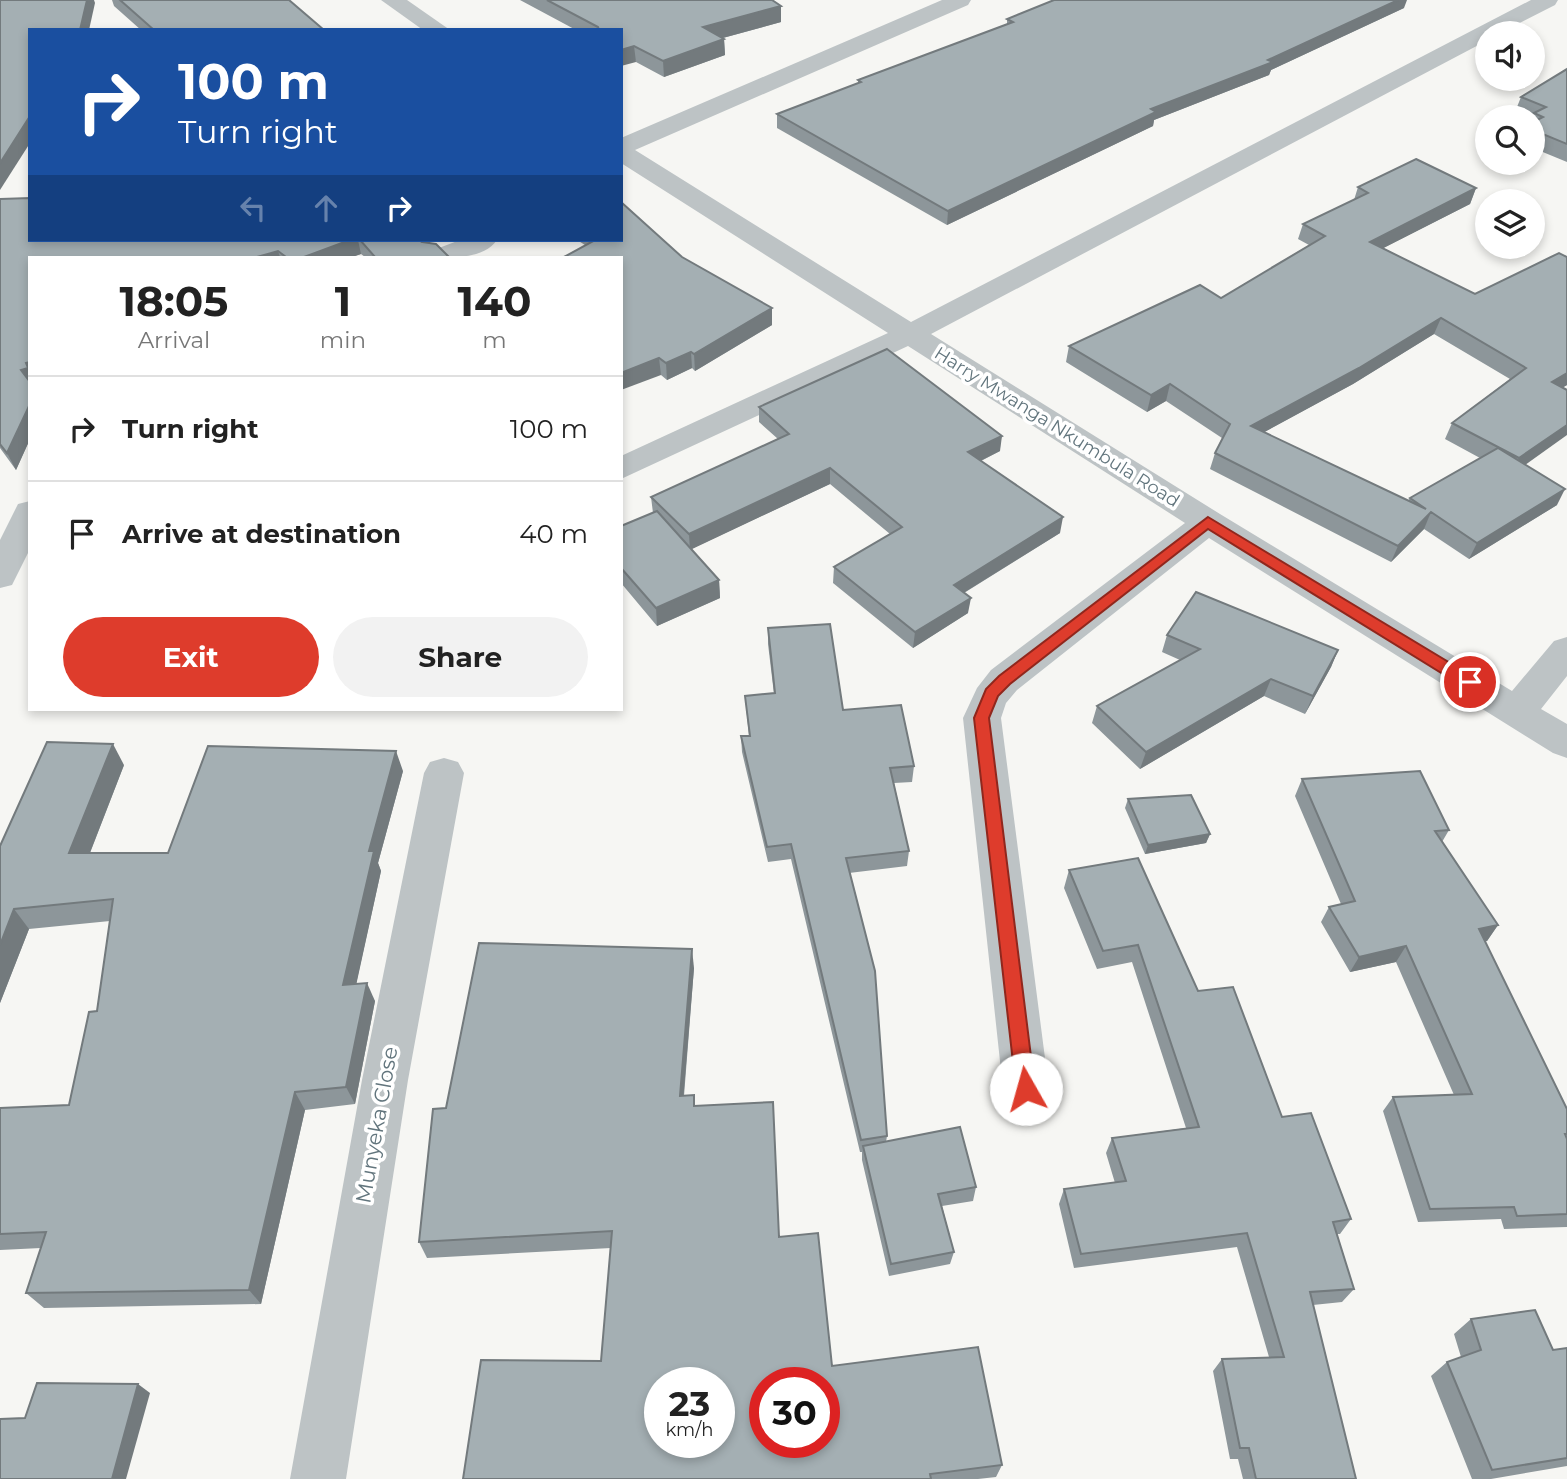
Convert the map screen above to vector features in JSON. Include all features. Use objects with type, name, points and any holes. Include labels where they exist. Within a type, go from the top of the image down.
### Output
[{"type":"street","points":[[392,0],[436,28]]},
{"type":"street","points":[[623,148],[960,0]]},
{"type":"street","points":[[623,467],[910,334],[1547,0]]},
{"type":"street","name":"Harry Mwanga Nkumbula Road","points":[[623,151],[649,171],[1208,522],[1567,743]]},
{"type":"street","points":[[623,181],[649,171]]},
{"type":"street","points":[[443,256],[478,242]]},
{"type":"street","points":[[0,576],[28,516]]},
{"type":"street","points":[[1026,1089],[982,718],[985,706],[991,693],[1004,680],[1208,522]]},
{"type":"street","points":[[1517,712],[1567,650]]},
{"type":"street","name":"Munyeka Close","points":[[317,1479],[385,1080],[444,773]]},
{"type":"building","points":[[0,0],[87,0],[80,28],[28,28],[28,119],[0,163]]},
{"type":"building","points":[[120,0],[289,0],[322,28],[152,28]]},
{"type":"building","points":[[547,0],[772,0],[781,6],[703,27],[724,39],[663,61],[634,46],[623,49],[623,28],[598,27]]},
{"type":"building","points":[[1054,0],[1398,0],[1268,60],[1273,62],[1151,109],[1156,112],[948,211],[777,114],[861,82],[858,80],[1013,22],[1007,19]]},
{"type":"building","points":[[1567,69],[1567,144],[1545,135],[1545,105],[1521,97],[1531,91],[1545,91],[1545,82]]},
{"type":"building","points":[[1416,159],[1476,188],[1370,242],[1475,294],[1559,253],[1567,257],[1567,373],[1552,382],[1567,390],[1567,425],[1519,458],[1452,423],[1526,368],[1441,318],[1359,368],[1251,426],[1426,509],[1410,498],[1498,448],[1565,489],[1477,543],[1431,512],[1398,546],[1215,453],[1230,424],[1170,384],[1151,395],[1069,346],[1200,285],[1221,298],[1325,236],[1303,224],[1368,193],[1358,187]]},
{"type":"building","points":[[28,198],[28,242],[345,242],[307,256],[285,256],[278,251],[260,256],[28,256],[28,368],[21,370],[28,379],[28,408],[7,453],[0,444],[0,199]]},
{"type":"building","points":[[623,204],[682,257],[772,308],[694,354],[691,352],[666,363],[659,358],[623,372],[623,256],[566,256],[591,242],[623,242]]},
{"type":"building","points":[[362,242],[436,244],[448,256],[374,256]]},
{"type":"building","points":[[887,349],[1002,436],[968,452],[1063,517],[954,585],[971,598],[915,632],[834,567],[902,527],[830,468],[689,534],[651,497],[789,434],[759,407]]},
{"type":"building","points":[[657,511],[719,580],[656,608],[623,570],[623,525]]},
{"type":"building","points":[[1196,592],[1338,650],[1313,696],[1271,679],[1146,752],[1097,706],[1200,649],[1167,635]]},
{"type":"building","points":[[830,624],[843,710],[901,705],[914,766],[890,768],[909,851],[846,858],[875,971],[887,1136],[861,1140],[791,844],[767,847],[741,736],[750,736],[745,696],[775,693],[768,628]]},
{"type":"building","points":[[47,742],[113,744],[69,853],[168,853],[208,746],[396,751],[369,851],[374,851],[343,985],[367,983],[346,1087],[295,1092],[249,1290],[26,1293],[46,1232],[0,1234],[0,1108],[69,1105],[89,1012],[97,1011],[113,899],[14,909],[0,945],[0,846]]},
{"type":"building","points":[[1420,771],[1449,830],[1435,831],[1498,925],[1479,929],[1567,1109],[1567,1214],[1517,1216],[1514,1207],[1430,1209],[1393,1097],[1472,1094],[1406,946],[1359,957],[1329,907],[1355,901],[1302,779]]},
{"type":"building","points":[[1191,795],[1210,834],[1148,845],[1128,799]]},
{"type":"building","points":[[1138,858],[1198,991],[1233,987],[1282,1117],[1311,1113],[1351,1219],[1333,1222],[1354,1289],[1310,1292],[1356,1479],[1256,1479],[1249,1448],[1240,1448],[1222,1359],[1284,1357],[1247,1233],[1081,1254],[1064,1189],[1126,1181],[1112,1138],[1199,1127],[1138,945],[1103,951],[1069,870]]},
{"type":"building","points":[[479,943],[692,949],[680,1096],[694,1095],[694,1106],[773,1102],[779,1237],[818,1233],[832,1366],[978,1347],[1002,1465],[930,1474],[931,1479],[463,1479],[481,1360],[601,1361],[612,1231],[419,1242],[433,1109],[446,1108]]},
{"type":"building","points":[[960,1127],[976,1187],[938,1194],[954,1252],[891,1264],[863,1146]]},
{"type":"building","points":[[1535,1310],[1553,1350],[1567,1348],[1567,1458],[1492,1470],[1447,1362],[1481,1350],[1471,1319]]},
{"type":"building","points":[[37,1383],[138,1384],[112,1479],[0,1479],[0,1419],[25,1418]]},
{"type":"route","points":[[1026,1089],[982,718],[991,693],[1004,680],[1208,522],[1470,682]]}]
